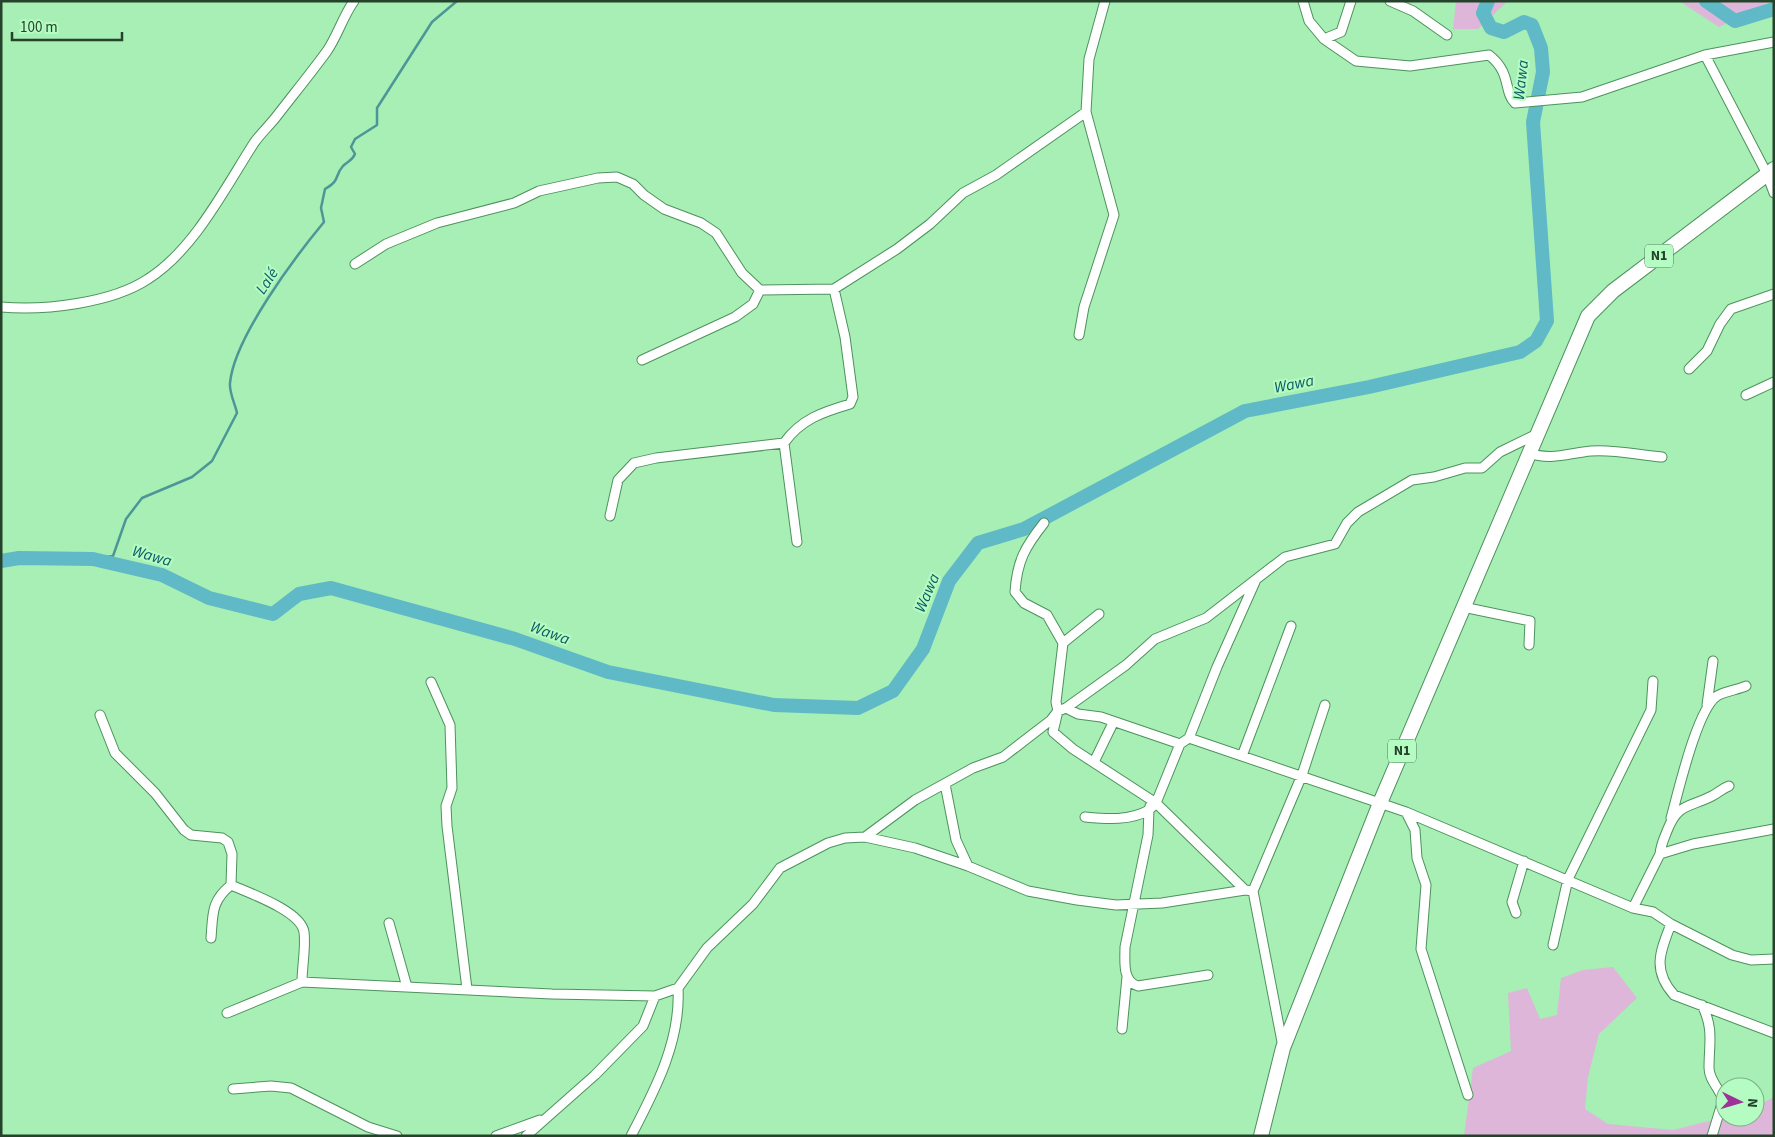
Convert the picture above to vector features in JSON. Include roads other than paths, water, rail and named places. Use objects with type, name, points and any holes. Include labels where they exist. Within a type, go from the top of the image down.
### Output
[{"type":"highway","name":"N1","points":[[1261,1136],[1283,1048],[1380,803],[1588,316],[1613,291],[1770,172]]},
{"type":"street","points":[[1,307],[49,307],[92,300],[125,290],[147,280],[166,266],[200,227],[258,137],[328,49],[354,1]]},
{"type":"street","points":[[1079,336],[1084,307],[1114,215],[1086,112],[1089,59],[1105,1]]},
{"type":"street","points":[[1303,1],[1308,21],[1324,38],[1356,61],[1410,66],[1489,55],[1498,62],[1506,74],[1513,102],[1582,97],[1705,56],[1774,42]]},
{"type":"street","points":[[1324,38],[1341,32],[1351,1]]},
{"type":"street","points":[[1390,1],[1412,11],[1447,35]]},
{"type":"street","points":[[1412,11],[1413,1]]},
{"type":"street","points":[[1705,56],[1770,172],[1774,193]]},
{"type":"street","points":[[355,264],[386,244],[437,223],[514,203],[539,191],[598,178],[617,177],[633,184],[644,195],[664,208],[701,223],[716,234],[742,273],[760,290],[834,289],[923,229],[963,193],[996,175],[1086,112]]},
{"type":"street","points":[[610,516],[618,480],[634,464],[656,458],[784,443],[803,422],[820,412],[850,404],[852,397],[845,337],[834,289]]},
{"type":"street","points":[[642,360],[734,317],[753,304],[760,290]]},
{"type":"street","points":[[1689,369],[1707,351],[1720,324],[1731,310],[1774,294]]},
{"type":"street","points":[[1746,395],[1774,382]]},
{"type":"street","points":[[864,836],[914,800],[973,768],[1003,757],[1062,710],[1126,665],[1155,639],[1206,618],[1285,557],[1335,544],[1346,523],[1358,512],[1412,480],[1434,477],[1465,468],[1482,468],[1500,452],[1536,435]]},
{"type":"street","points":[[784,443],[787,450],[789,489],[797,542]]},
{"type":"street","points":[[1529,452],[1538,456],[1560,457],[1592,451],[1662,457]]},
{"type":"street","points":[[1044,524],[1026,545],[1016,578],[1015,592],[1024,603],[1047,615],[1063,643],[1056,702],[1062,710],[1101,717],[1180,744]]},
{"type":"street","points":[[1122,1029],[1127,977],[1125,947],[1148,835],[1152,804],[1180,744],[1189,738],[1217,666],[1255,582]]},
{"type":"street","points":[[1463,607],[1530,621],[1529,645]]},
{"type":"street","points":[[1063,643],[1099,614]]},
{"type":"street","points":[[1242,756],[1291,626]]},
{"type":"street","points":[[1633,908],[1660,854],[1661,844],[1671,818],[1698,724],[1707,706],[1713,661]]},
{"type":"street","points":[[1553,945],[1568,879],[1651,710],[1653,681]]},
{"type":"street","points":[[430,682],[450,725],[452,788],[446,806],[447,826],[467,989]]},
{"type":"street","points":[[1707,706],[1718,696],[1746,686]]},
{"type":"street","points":[[1249,891],[1302,775],[1325,705]]},
{"type":"street","points":[[1062,710],[1053,732],[1152,804],[1249,891],[1283,1048]]},
{"type":"street","points":[[100,716],[114,753],[155,793],[184,830],[191,835],[222,838],[228,842],[232,854],[231,885],[219,895],[214,906],[211,938]]},
{"type":"street","points":[[1094,762],[1114,723]]},
{"type":"street","points":[[1189,738],[1406,812],[1633,908],[1653,912],[1671,924],[1732,954],[1751,960],[1774,959]]},
{"type":"street","points":[[945,784],[956,840],[968,866]]},
{"type":"street","points":[[1671,818],[1679,809],[1714,796],[1720,789],[1729,786]]},
{"type":"street","points":[[1085,817],[1120,819],[1140,816],[1152,804]]},
{"type":"street","points":[[1406,812],[1415,830],[1417,858],[1426,885],[1421,949],[1468,1095]]},
{"type":"street","points":[[1660,854],[1693,844],[1774,829]]},
{"type":"street","points":[[228,1013],[302,982],[552,994],[655,996],[678,988],[708,948],[753,904],[780,868],[828,843],[845,838],[864,836],[915,848],[968,866],[1028,891],[1077,900],[1116,905],[1162,903],[1249,891]]},
{"type":"street","points":[[1516,913],[1512,902],[1524,861]]},
{"type":"street","points":[[231,885],[280,907],[299,922],[304,931],[302,982]]},
{"type":"street","points":[[389,923],[406,987]]},
{"type":"street","points":[[1671,924],[1661,950],[1660,965],[1663,982],[1674,994],[1774,1033]]},
{"type":"street","points":[[1127,977],[1133,985],[1138,986],[1208,975]]},
{"type":"street","points":[[631,1136],[655,1090],[674,1037],[679,1007],[678,988]]},
{"type":"street","points":[[526,1136],[595,1075],[643,1026],[655,996]]},
{"type":"street","points":[[1702,1005],[1708,1016],[1712,1037],[1709,1069],[1723,1100],[1712,1136]]},
{"type":"street","points":[[233,1088],[271,1086],[291,1088],[368,1128],[397,1136]]},
{"type":"street","points":[[496,1136],[547,1118]]},
{"type":"waterway","name":"Lalé","points":[[93,559],[113,556],[126,519],[142,498],[192,477],[212,461],[237,413],[231,394],[230,383],[242,344],[283,276],[324,222],[321,208],[325,189],[333,183],[340,169],[354,156],[355,154],[351,147],[355,139],[377,125],[377,108],[432,22],[457,1]]},
{"type":"waterway","name":"Wawa","points":[[1,561],[19,558],[93,559],[162,575],[209,598],[273,614],[299,594],[331,588],[515,639],[608,672],[774,705],[858,708],[893,691],[923,649],[949,581],[978,543],[1024,529],[1245,411],[1369,387],[1520,352],[1536,341],[1547,321],[1533,122],[1543,72],[1541,48],[1532,25],[1524,22],[1504,32],[1491,28],[1483,13],[1488,1]]},
{"type":"waterway","name":"Wawa","points":[[1706,1],[1735,21],[1774,9]]}]
